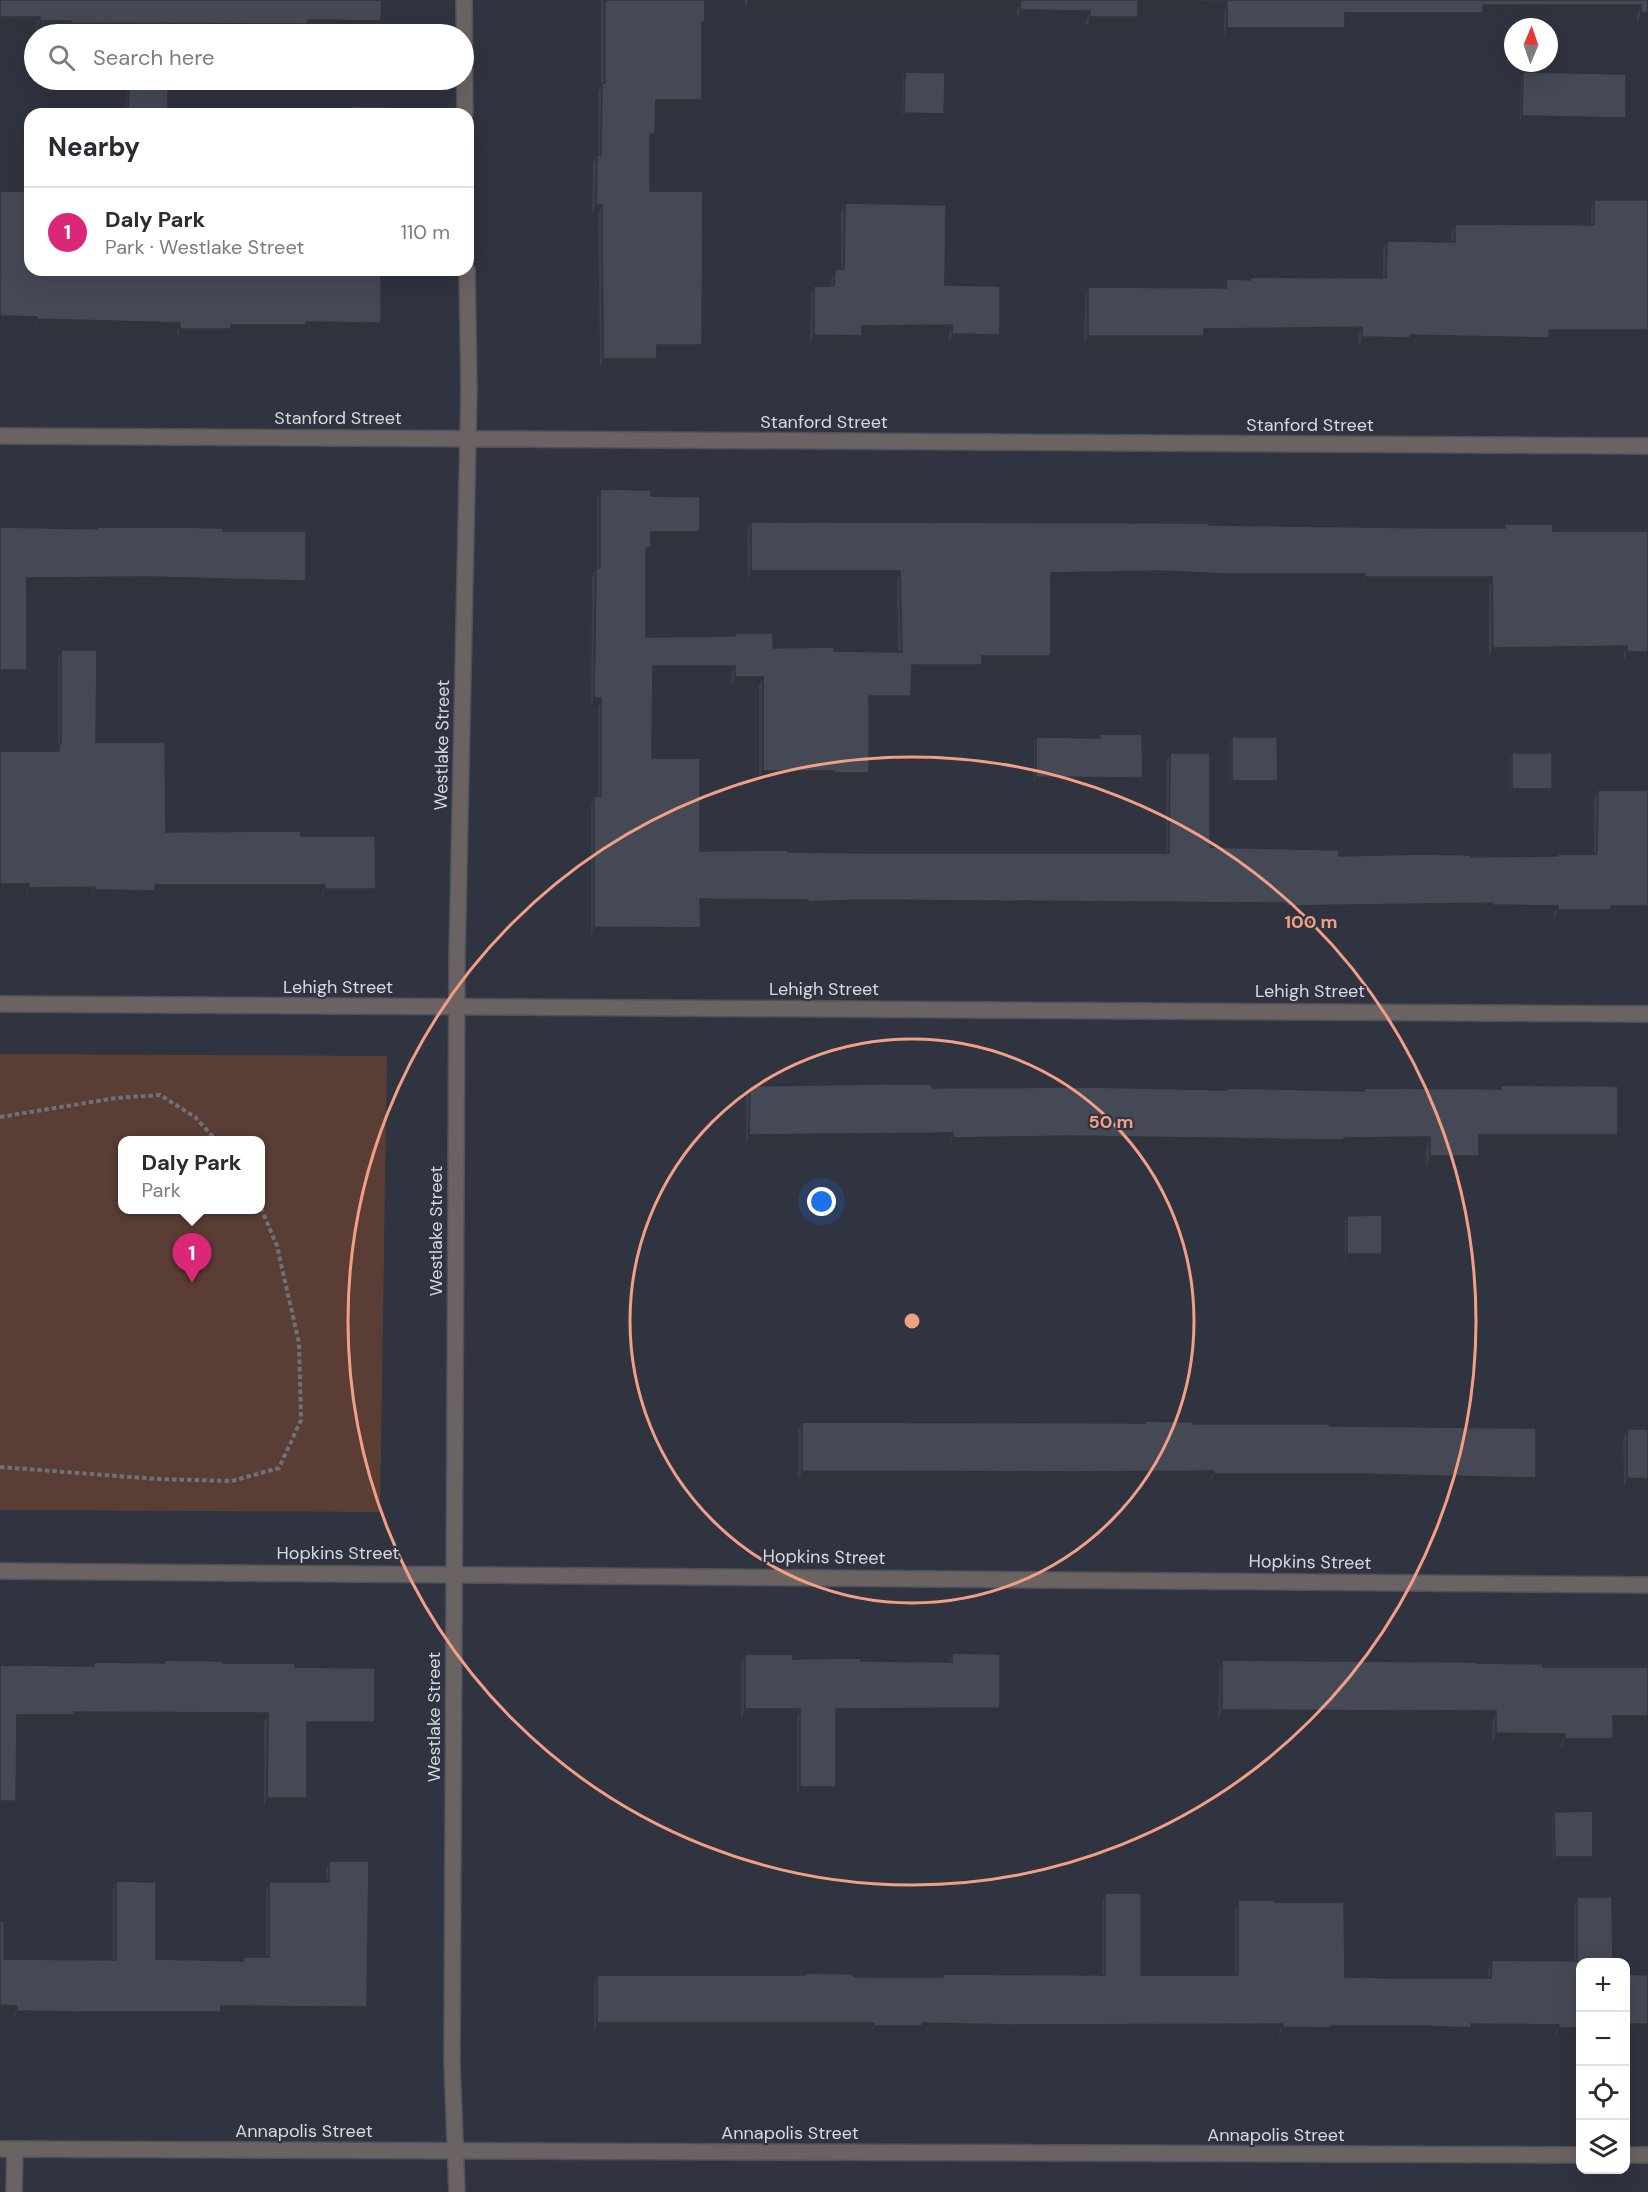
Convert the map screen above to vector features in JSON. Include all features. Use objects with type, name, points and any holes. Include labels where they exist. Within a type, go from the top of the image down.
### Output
[{"type":"street","points":[[464,0],[464,24]]},
{"type":"street","points":[[465,90],[465,108]]},
{"type":"street","name":"Westlake Street","points":[[457,2192],[452,2063],[454,1573],[457,1007],[469,389],[467,276]]},
{"type":"street","name":"Stanford Street","points":[[0,436],[1648,446]]},
{"type":"street","name":"Lehigh Street","points":[[0,1004],[1648,1014]]},
{"type":"street","name":"Hopkins Street","points":[[0,1571],[454,1573],[1648,1585]]},
{"type":"street","points":[[7,2149],[14,2192]]},
{"type":"street","name":"Annapolis Street","points":[[7,2149],[1576,2155]]},
{"type":"street","points":[[1630,2155],[1648,2155]]},
{"type":"path","points":[[0,1117],[117,1098],[160,1095],[195,1117],[212,1136]]},
{"type":"path","points":[[0,1467],[157,1479],[232,1482],[279,1468],[301,1420],[299,1343],[278,1246],[264,1214]]},
{"type":"shaded area","points":[[0,1054],[387,1056],[380,1512],[0,1510]]},
{"type":"building","points":[[0,0],[382,0],[381,21],[308,20],[308,24],[40,21],[40,17],[0,17]]},
{"type":"building","points":[[605,0],[705,0],[705,22],[702,22],[702,100],[656,100],[655,134],[650,134],[650,191],[703,191],[702,345],[657,345],[657,359],[603,359],[602,205],[596,205],[597,155],[601,155],[602,83],[605,83]]},
{"type":"building","points":[[1021,0],[1648,0],[1648,13],[1641,13],[1641,5],[1483,5],[1483,13],[1345,13],[1345,28],[1227,28],[1227,2],[1138,1],[1138,17],[1090,17],[1090,11],[1020,10]]},
{"type":"building","points":[[905,72],[945,73],[944,114],[904,113]]},
{"type":"building","points":[[1523,72],[1626,74],[1626,118],[1522,116]]},
{"type":"building","points":[[129,90],[168,90],[168,108],[128,108]]},
{"type":"building","points":[[351,106],[390,107],[390,108],[351,108]]},
{"type":"building","points":[[0,191],[24,191],[24,276],[381,276],[381,323],[306,322],[306,325],[231,325],[231,329],[180,329],[180,323],[0,316]]},
{"type":"building","points":[[1594,200],[1648,200],[1648,330],[1549,330],[1549,338],[1410,335],[1410,338],[1362,337],[1362,327],[1204,329],[1204,336],[1088,336],[1088,287],[1226,288],[1226,279],[1250,280],[1250,277],[1386,278],[1387,241],[1455,242],[1455,224],[1594,225]]},
{"type":"building","points":[[845,203],[946,205],[945,285],[1000,286],[1000,335],[952,334],[952,325],[862,326],[862,336],[814,335],[814,286],[834,286],[835,269],[844,269]]},
{"type":"building","points":[[600,489],[651,490],[651,496],[700,497],[700,532],[651,532],[651,548],[646,548],[646,637],[735,636],[735,633],[773,633],[773,648],[834,647],[834,651],[902,652],[900,571],[751,571],[751,522],[1209,523],[1209,525],[1436,528],[1505,528],[1505,524],[1553,524],[1553,531],[1648,531],[1648,652],[1627,652],[1627,646],[1493,648],[1492,577],[1365,577],[1365,574],[1230,574],[1161,571],[1051,573],[1051,656],[982,656],[982,665],[912,665],[911,696],[869,696],[869,773],[763,771],[763,677],[735,677],[735,666],[653,666],[652,758],[700,758],[700,851],[1169,853],[1170,753],[1210,753],[1210,847],[1339,850],[1339,856],[1424,854],[1471,855],[1471,857],[1597,854],[1598,790],[1648,790],[1648,906],[1611,906],[1611,910],[1558,910],[1558,906],[1492,905],[1492,903],[1286,906],[1286,903],[856,900],[808,902],[808,900],[700,899],[701,928],[594,927],[594,796],[601,796],[601,698],[594,698],[596,568],[600,568]]},
{"type":"building","points":[[0,527],[97,529],[97,527],[178,527],[223,528],[223,531],[306,531],[306,581],[149,577],[27,578],[27,670],[0,670]]},
{"type":"building","points":[[61,650],[97,650],[96,742],[165,742],[166,832],[301,831],[301,836],[375,836],[376,889],[325,889],[325,885],[155,885],[155,891],[95,890],[95,887],[29,888],[29,884],[0,884],[0,751],[59,751],[59,744],[61,744]]},
{"type":"building","points":[[1100,734],[1142,734],[1143,778],[1036,777],[1036,737],[1100,738]]},
{"type":"building","points":[[1232,737],[1277,737],[1278,781],[1232,781]]},
{"type":"building","points":[[1512,753],[1552,753],[1552,789],[1512,789]]},
{"type":"building","points":[[932,1084],[932,1088],[1088,1087],[1364,1091],[1364,1088],[1501,1089],[1501,1085],[1618,1086],[1618,1135],[1479,1135],[1479,1156],[1430,1156],[1430,1137],[1344,1138],[1344,1140],[1068,1136],[953,1138],[953,1133],[749,1135],[750,1086]]},
{"type":"building","points":[[1382,1215],[1382,1254],[1347,1254],[1347,1216]]},
{"type":"building","points":[[1145,1421],[1193,1422],[1193,1424],[1536,1428],[1536,1478],[1214,1474],[1214,1471],[802,1471],[802,1422],[1145,1423]]},
{"type":"building","points":[[1627,1429],[1648,1429],[1648,1479],[1627,1478]]},
{"type":"building","points":[[952,1653],[1000,1654],[1000,1708],[836,1709],[836,1787],[800,1787],[800,1709],[745,1709],[745,1654],[793,1654],[793,1659],[861,1658],[861,1661],[952,1662]]},
{"type":"building","points":[[165,1660],[295,1663],[295,1667],[375,1668],[375,1722],[307,1722],[307,1798],[267,1798],[268,1713],[74,1712],[74,1715],[17,1715],[16,1801],[0,1801],[0,1665],[94,1666],[94,1662],[165,1663]]},
{"type":"building","points":[[1222,1660],[1476,1662],[1543,1664],[1543,1667],[1648,1667],[1648,1716],[1613,1716],[1613,1739],[1565,1739],[1565,1734],[1496,1733],[1496,1711],[1222,1710]]},
{"type":"building","points":[[1593,1811],[1593,1857],[1555,1857],[1554,1812]]},
{"type":"building","points":[[329,1861],[369,1861],[367,2007],[221,2006],[221,2012],[77,2012],[17,2011],[17,2006],[0,2005],[0,1921],[4,1921],[4,1959],[116,1960],[116,1881],[156,1882],[156,1959],[243,1961],[243,1957],[269,1957],[269,1882],[329,1882]]},
{"type":"building","points":[[1105,1893],[1141,1893],[1141,1975],[1238,1975],[1238,1900],[1344,1902],[1345,1977],[1491,1978],[1492,1960],[1576,1961],[1576,2028],[1559,2028],[1559,2025],[1471,2024],[1471,2028],[1330,2026],[1330,2028],[1283,2027],[1283,2024],[922,2023],[922,2026],[874,2026],[874,2023],[597,2023],[597,1975],[806,1975],[806,1973],[854,1974],[854,1977],[943,1977],[943,1974],[1105,1975]]},
{"type":"building","points":[[1577,1897],[1612,1897],[1613,1958],[1577,1958]]},
{"type":"building","points":[[1630,1974],[1648,1975],[1648,2024],[1630,2024]]},
{"type":"place","name":"Daly Park","points":[[192,1283]]}]
